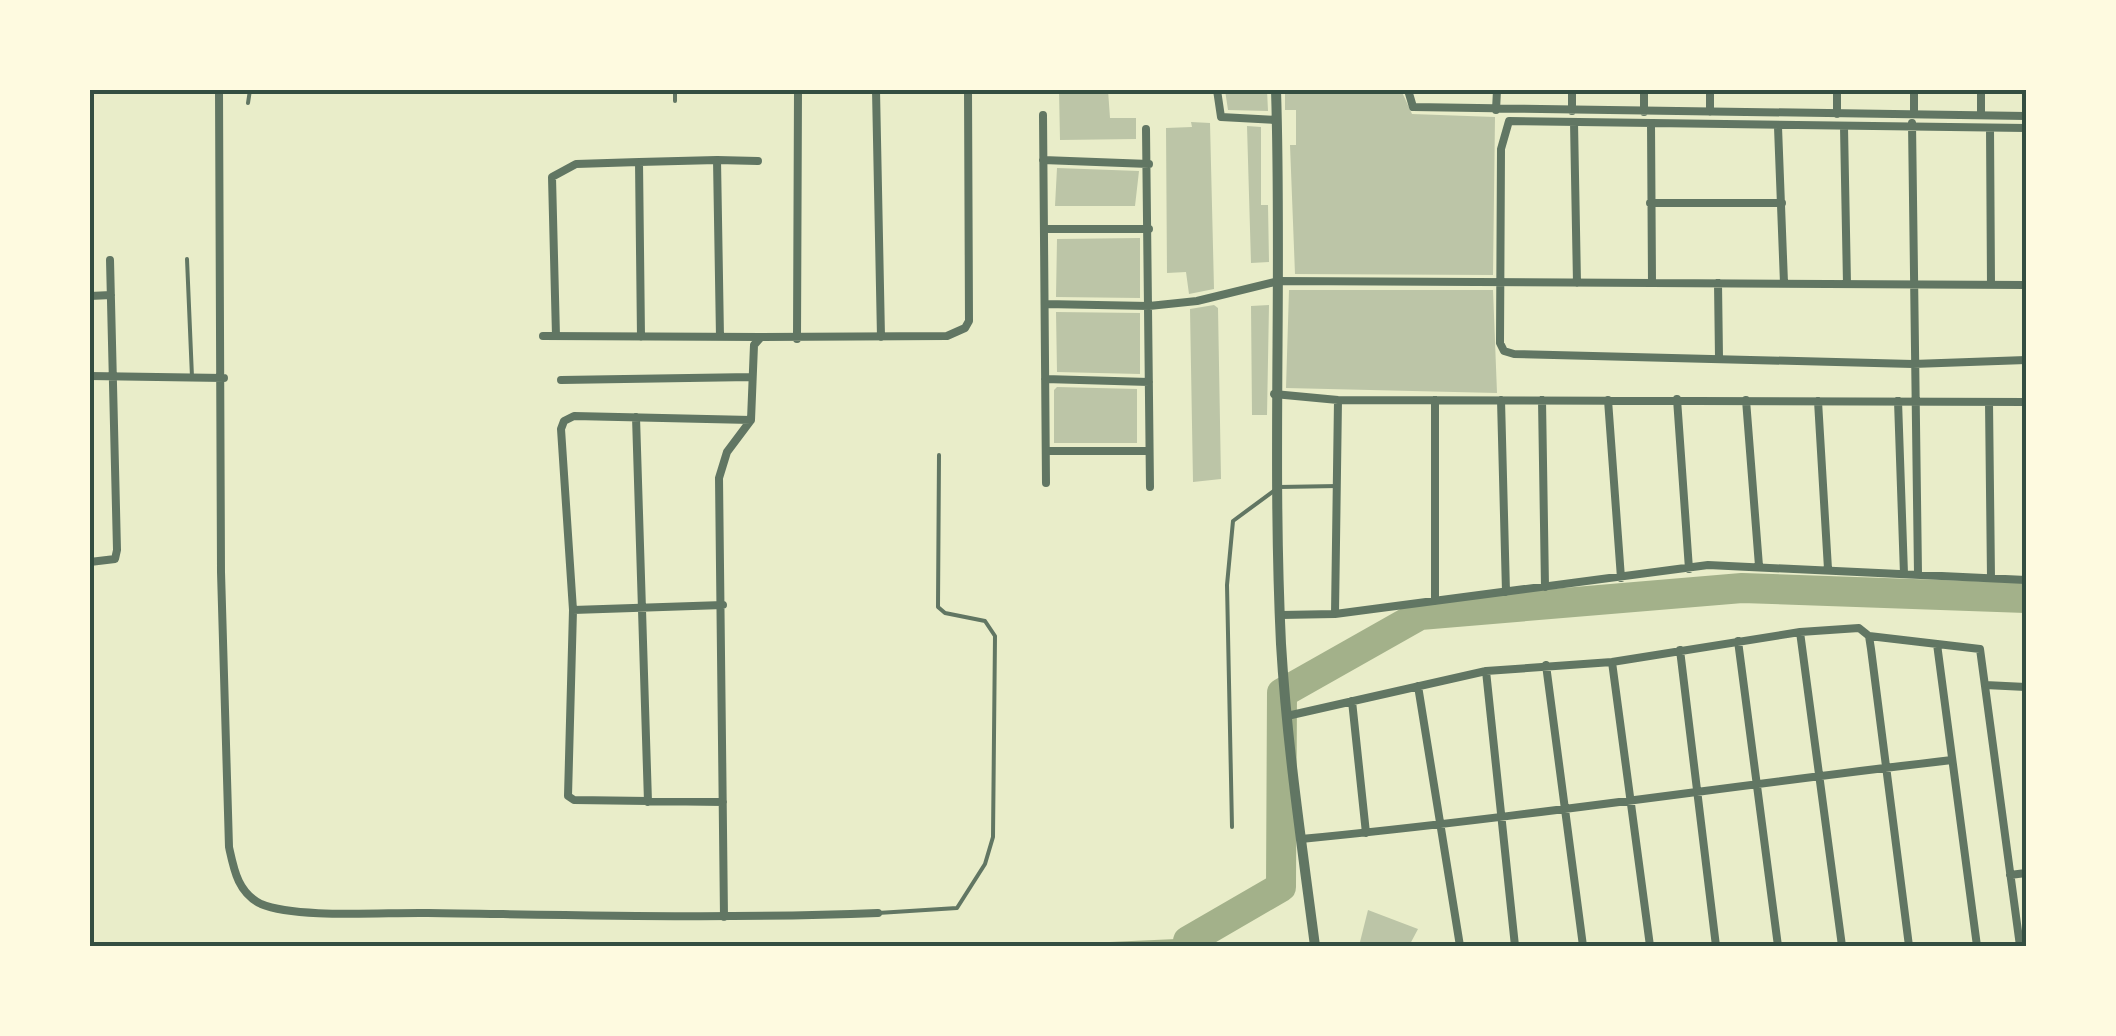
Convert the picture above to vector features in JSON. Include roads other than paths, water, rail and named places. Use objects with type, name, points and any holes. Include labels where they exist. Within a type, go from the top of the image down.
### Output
[{"type":"street","points":[[219,90],[224,378],[221,572],[229,847],[240,886],[256,901],[275,909],[724,918],[878,913]]},
{"type":"street","points":[[797,338],[798,90]]},
{"type":"street","points":[[876,90],[882,337]]},
{"type":"street","points":[[543,336],[946,336],[965,328],[968,90]]},
{"type":"street","points":[[1217,90],[1221,117],[1277,120]]},
{"type":"street","points":[[1276,90],[1279,281],[1274,394],[1281,641],[1315,946]]},
{"type":"street","points":[[1408,90],[1412,107],[1837,114],[2026,128]]},
{"type":"street","points":[[1496,110],[1497,90]]},
{"type":"street","points":[[1572,90],[1572,111]]},
{"type":"street","points":[[1644,90],[1644,112]]},
{"type":"street","points":[[1710,90],[1710,112]]},
{"type":"street","points":[[1837,90],[1837,114]]},
{"type":"street","points":[[1914,90],[1911,284],[1918,574]]},
{"type":"street","points":[[1981,90],[1981,114]]},
{"type":"street","points":[[2026,116],[1981,114],[1844,127],[1509,121],[1503,131],[1500,343],[1504,351],[1718,358],[1913,364],[2026,360]]},
{"type":"street","points":[[1043,115],[1046,483]]},
{"type":"street","points":[[1574,122],[1576,284]]},
{"type":"street","points":[[1650,123],[1652,282]]},
{"type":"street","points":[[1778,126],[1784,283]]},
{"type":"street","points":[[1844,127],[1847,284]]},
{"type":"street","points":[[1990,128],[1991,285]]},
{"type":"street","points":[[1146,129],[1150,487]]},
{"type":"street","points":[[717,160],[720,337]]},
{"type":"street","points":[[1044,160],[1149,164]]},
{"type":"street","points":[[556,336],[552,177],[576,164],[758,161]]},
{"type":"street","points":[[639,162],[641,337]]},
{"type":"street","points":[[1650,203],[1782,203]]},
{"type":"street","points":[[1044,229],[1149,229]]},
{"type":"street","points":[[90,562],[114,559],[118,550],[110,260]]},
{"type":"street","points":[[1045,304],[1149,306],[1198,301],[1279,281],[2026,285]]},
{"type":"street","points":[[1718,283],[1718,358]]},
{"type":"street","points":[[90,296],[111,296]]},
{"type":"street","points":[[724,918],[719,478],[727,452],[751,420],[752,350],[760,337]]},
{"type":"street","points":[[90,376],[224,378]]},
{"type":"street","points":[[561,380],[752,377]]},
{"type":"street","points":[[1045,379],[1148,382]]},
{"type":"street","points":[[1274,394],[1338,400],[2026,402]]},
{"type":"street","points":[[1678,399],[1689,569]]},
{"type":"street","points":[[1335,614],[1338,400]]},
{"type":"street","points":[[1434,400],[1435,601]]},
{"type":"street","points":[[1502,400],[1506,592]]},
{"type":"street","points":[[1542,400],[1545,587]]},
{"type":"street","points":[[1608,400],[1621,578]]},
{"type":"street","points":[[1746,400],[1759,566]]},
{"type":"street","points":[[1818,400],[1828,570]]},
{"type":"street","points":[[1898,402],[1904,574]]},
{"type":"street","points":[[1989,402],[1991,578]]},
{"type":"street","points":[[724,802],[574,800],[568,796],[573,610],[562,424],[574,416],[751,420]]},
{"type":"street","points":[[636,417],[648,802]]},
{"type":"street","points":[[1046,451],[1148,450]]},
{"type":"street","points":[[1281,615],[1335,614],[1689,569],[1759,566],[2026,580]]},
{"type":"street","points":[[573,610],[723,606]]},
{"type":"street","points":[[1287,716],[1486,671],[1612,662],[1800,632],[1859,628],[1869,636],[1980,649],[2020,946]]},
{"type":"street","points":[[1800,632],[1842,946]]},
{"type":"street","points":[[1869,636],[1909,946]]},
{"type":"street","points":[[1738,641],[1778,946]]},
{"type":"street","points":[[1937,644],[1977,946]]},
{"type":"street","points":[[1680,650],[1716,946]]},
{"type":"street","points":[[1612,662],[1650,946]]},
{"type":"street","points":[[1546,665],[1583,946]]},
{"type":"street","points":[[1486,671],[1516,946]]},
{"type":"street","points":[[1985,685],[2026,687]]},
{"type":"street","points":[[1418,686],[1444,825],[1460,946]]},
{"type":"street","points":[[1352,701],[1366,832]]},
{"type":"street","points":[[1301,839],[1444,825],[1756,781],[1952,760]]},
{"type":"street","points":[[2010,876],[2026,873]]},
{"type":"lane","points":[[248,104],[250,90]]},
{"type":"lane","points":[[675,90],[675,101]]},
{"type":"lane","points":[[187,259],[192,377]]},
{"type":"lane","points":[[878,913],[956,908],[984,864],[995,826],[995,636],[984,621],[945,614],[936,601],[939,455]]},
{"type":"lane","points":[[1232,827],[1230,544],[1234,520],[1279,487],[1338,486]]},
{"type":"waterway","points":[[1188,941],[1281,887],[1282,693],[1420,615],[1742,588],[2026,598]]},
{"type":"waterway","points":[[1076,946],[1188,941],[1219,946]]}]
